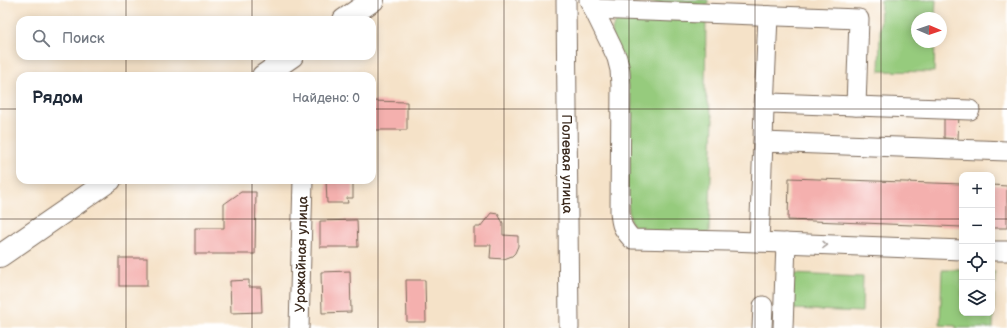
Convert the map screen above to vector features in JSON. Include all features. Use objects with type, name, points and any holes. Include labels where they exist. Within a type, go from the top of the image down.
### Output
[{"type":"main road","points":[[350,16],[373,0]]},
{"type":"main road","points":[[271,72],[287,60]]},
{"type":"main road","points":[[0,256],[104,184]]},
{"type":"street","name":"Полевая улица","points":[[566,0],[569,328]]},
{"type":"street","points":[[856,106],[859,19],[768,16],[591,4],[617,58],[620,70],[620,211],[621,223],[624,230],[632,239],[760,242],[959,250]]},
{"type":"street","points":[[760,242],[768,16]]},
{"type":"street","points":[[764,108],[766,105],[773,103],[970,110]]},
{"type":"street","points":[[763,142],[1007,151]]},
{"type":"street","name":"Урожайная улица","points":[[299,328],[303,184]]},
{"type":"street","points":[[783,328],[786,243]]},
{"type":"street","points":[[995,251],[1007,251]]},
{"type":"street","points":[[762,306],[762,328]]},
{"type":"green space","points":[[603,0],[708,0],[708,6]]},
{"type":"green space","points":[[881,0],[936,0],[935,12],[911,12],[911,48],[935,48],[934,72],[879,71]]},
{"type":"green space","points":[[619,18],[706,20],[705,92],[713,119],[709,233],[643,233],[636,229],[630,222],[612,30],[614,24]]},
{"type":"green space","points":[[942,270],[959,270],[959,316],[993,316],[993,328],[956,328],[956,326],[940,325]]},
{"type":"green space","points":[[792,274],[863,277],[862,312],[791,309]]},
{"type":"building","points":[[376,101],[407,102],[407,130],[376,130]]},
{"type":"building","points":[[944,114],[959,114],[958,139],[944,138]]},
{"type":"building","points":[[789,178],[959,184],[959,227],[788,220]]},
{"type":"building","points":[[326,184],[353,184],[353,198],[347,198],[348,203],[327,203]]},
{"type":"building","points":[[995,185],[1007,186],[1007,228],[995,228]]},
{"type":"building","points":[[241,192],[256,192],[255,254],[195,254],[195,228],[224,228],[224,204]]},
{"type":"building","points":[[491,213],[498,214],[503,223],[503,235],[518,236],[518,246],[512,256],[504,259],[490,258],[491,245],[474,245],[474,227],[480,227]]},
{"type":"building","points":[[357,220],[358,247],[320,247],[320,221]]},
{"type":"building","points":[[119,258],[147,258],[147,286],[119,286]]},
{"type":"building","points":[[350,271],[351,312],[322,313],[321,272]]},
{"type":"building","points":[[249,280],[249,287],[261,287],[262,312],[231,313],[230,281]]},
{"type":"building","points":[[406,280],[425,280],[426,322],[407,322]]}]
